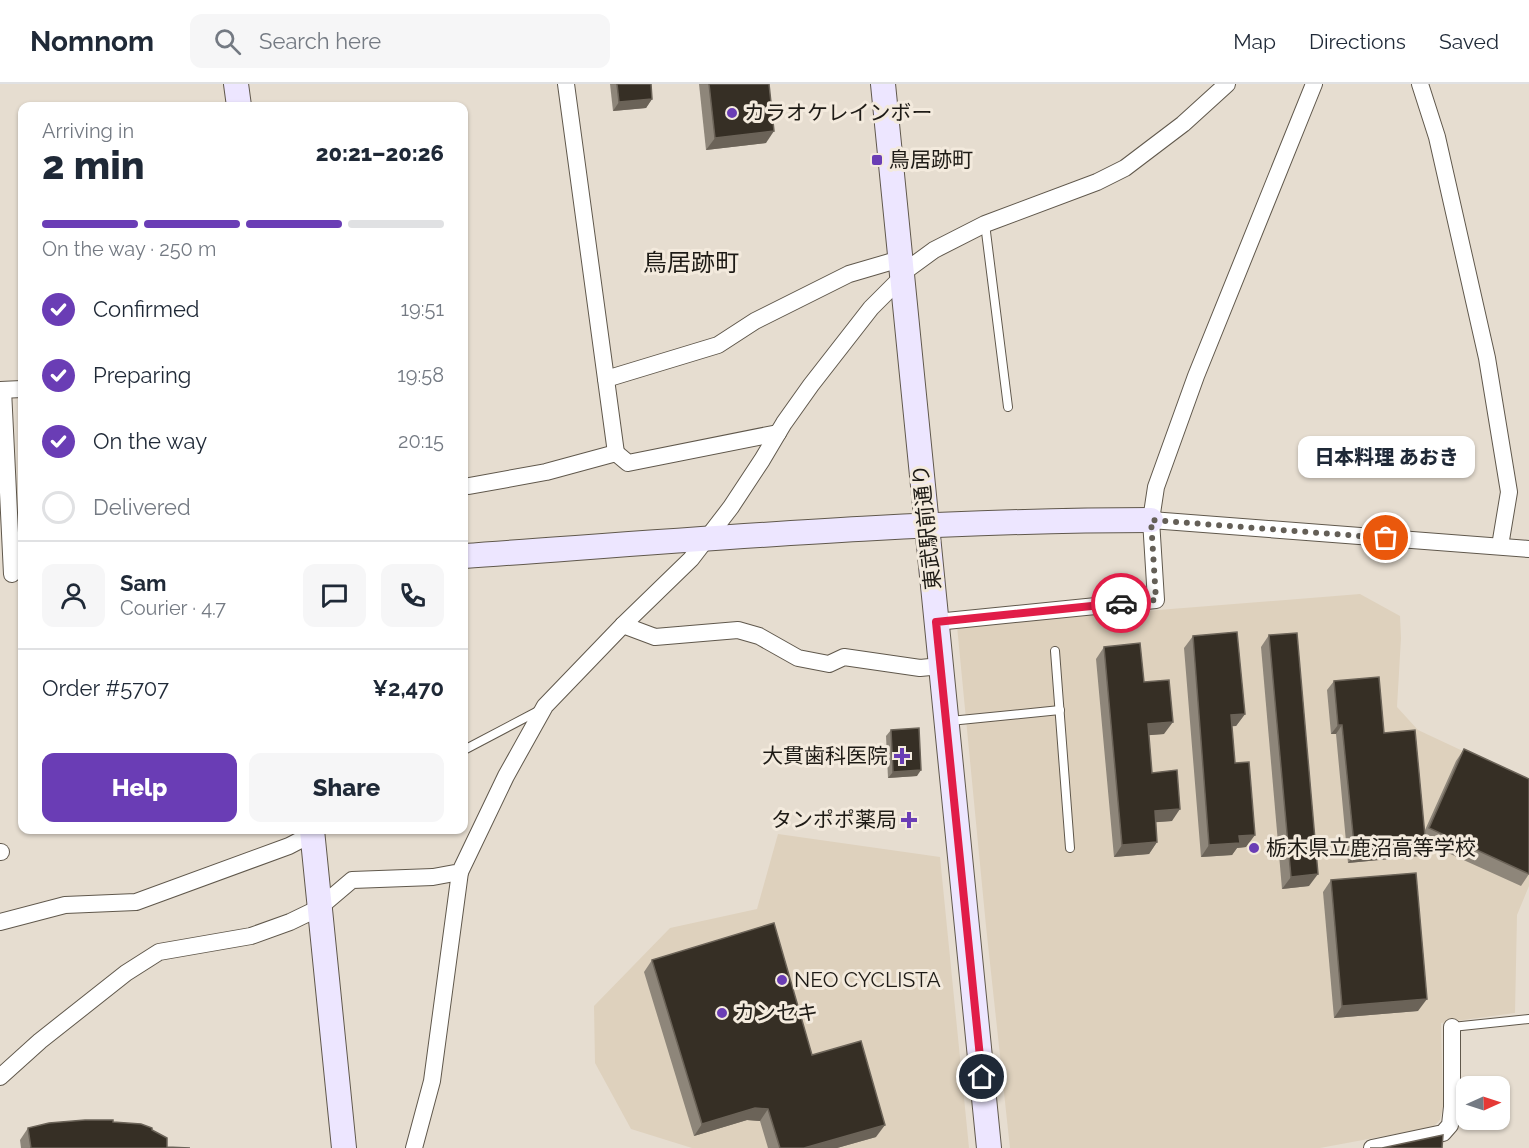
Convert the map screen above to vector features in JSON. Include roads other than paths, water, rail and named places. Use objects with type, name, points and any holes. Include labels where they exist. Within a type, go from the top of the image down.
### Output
[{"type":"street","points":[[236,84],[238,102]]},
{"type":"street","points":[[566,84],[616,453],[628,463],[778,433]]},
{"type":"street","name":"東武駅前通り","points":[[883,84],[989,1148]]},
{"type":"street","points":[[606,379],[718,345],[755,321],[849,274],[901,268],[985,224],[1097,182],[1125,168],[1183,124],[1227,84]]},
{"type":"street","points":[[936,622],[1156,600],[1151,520],[1156,487],[1196,376],[1314,84]]},
{"type":"street","points":[[1420,84],[1437,137],[1487,358],[1509,492],[1500,546]]},
{"type":"street","points":[[414,1148],[432,1081],[460,872],[506,776],[545,706],[691,559],[731,507],[812,385],[901,268]]},
{"type":"street","points":[[12,574],[1,390],[18,389]]},
{"type":"street","points":[[468,485],[546,472],[616,453]]},
{"type":"street","points":[[468,556],[705,539],[1091,520],[1151,520],[1529,549]]},
{"type":"street","points":[[623,625],[655,637],[738,630],[759,636],[798,658],[830,664],[844,657],[921,668],[941,666]]},
{"type":"street","points":[[0,922],[65,905],[136,902],[289,846],[310,834]]},
{"type":"street","points":[[315,834],[319,908],[344,1148]]},
{"type":"street","points":[[0,1077],[40,1041],[126,973],[159,952],[250,936],[290,922],[319,908],[352,880],[433,877],[460,872]]},
{"type":"street","points":[[1372,1148],[1443,1133],[1450,1125],[1452,1027]]},
{"type":"lane","points":[[985,224],[1008,407]]},
{"type":"lane","points":[[1056,651],[1070,848]]},
{"type":"lane","points":[[468,748],[545,706]]},
{"type":"lane","points":[[946,721],[1060,710]]},
{"type":"lane","points":[[1452,1027],[1529,1019]]},
{"type":"place","name":"カラオケレインボー","points":[[732,113]]},
{"type":"place","name":"鳥居跡町","points":[[877,160]]},
{"type":"place","name":"日本料理 あおき","points":[[1386,538]]},
{"type":"place","name":"大貫歯科医院","points":[[902,756]]},
{"type":"place","name":"タンポポ薬局","points":[[909,820]]},
{"type":"place","name":"栃木県立鹿沼高等学校","points":[[1254,848]]},
{"type":"place","name":"NEO CYCLISTA","points":[[782,980]]},
{"type":"place","name":"カンセキ","points":[[722,1013]]},
{"type":"district","name":"鳥居跡町","points":[[691,263]]}]
